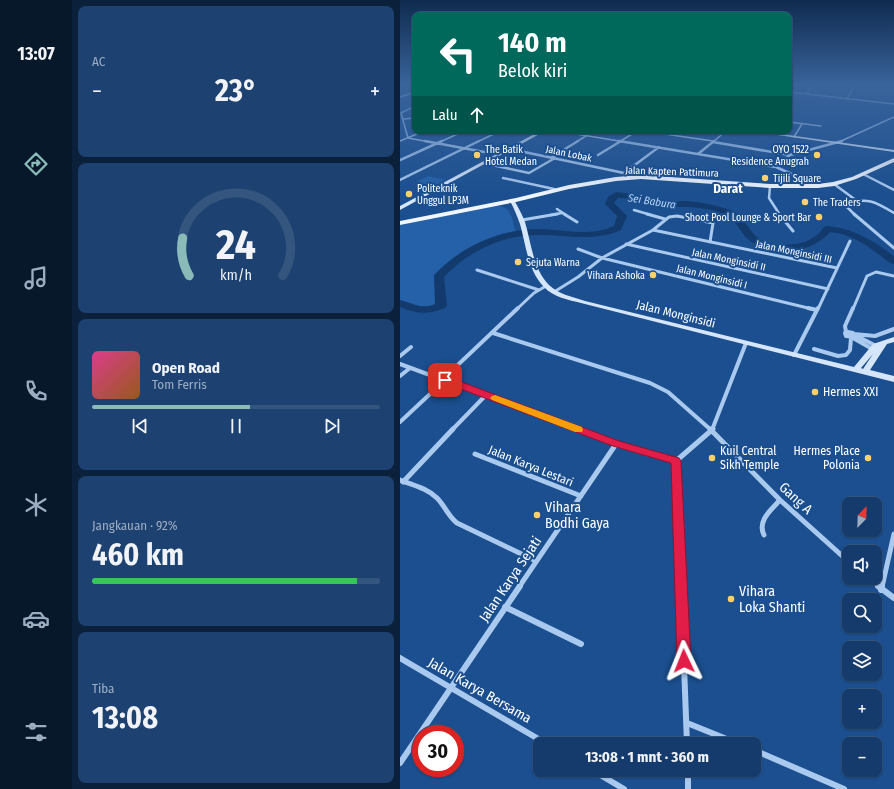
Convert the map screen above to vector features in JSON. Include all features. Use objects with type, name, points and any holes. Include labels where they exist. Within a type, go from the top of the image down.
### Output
[{"type":"main road","points":[[400,207],[533,134]]},
{"type":"main road","points":[[470,169],[538,134]]},
{"type":"main road","points":[[773,134],[894,151]]},
{"type":"main road","name":"Jalan Kapten Pattimura","points":[[400,222],[626,175],[770,186],[818,186],[834,184],[863,174],[894,160]]},
{"type":"main road","name":"Jalan Kapten Pattimura","points":[[400,222],[512,201],[566,187]]},
{"type":"main road","name":"Jalan Monginsidi","points":[[512,201],[523,222],[534,265],[546,286],[554,292],[583,302],[894,379]]},
{"type":"main road","points":[[856,369],[878,347],[894,340]]},
{"type":"main road","points":[[865,372],[878,347]]},
{"type":"street","points":[[404,122],[408,138]]},
{"type":"street","points":[[792,122],[821,126]]},
{"type":"street","points":[[663,134],[790,155],[837,143],[884,122]]},
{"type":"street","points":[[794,137],[802,124]]},
{"type":"street","points":[[400,141],[417,134]]},
{"type":"street","points":[[400,160],[457,134]]},
{"type":"street","points":[[400,180],[494,134]]},
{"type":"street","points":[[575,134],[776,167],[818,186]]},
{"type":"street","points":[[598,155],[632,134]]},
{"type":"street","points":[[698,154],[722,134]]},
{"type":"street","points":[[552,157],[586,136]]},
{"type":"street","points":[[408,138],[495,154]]},
{"type":"street","points":[[626,175],[659,147]]},
{"type":"street","name":"Jalan Lobak","points":[[510,149],[552,157],[626,175]]},
{"type":"street","points":[[776,167],[790,155]]},
{"type":"street","points":[[483,163],[529,173],[556,158]]},
{"type":"street","points":[[863,174],[894,190]]},
{"type":"street","points":[[503,178],[554,189]]},
{"type":"street","points":[[834,184],[857,201]]},
{"type":"street","points":[[770,186],[770,198],[785,223],[793,231]]},
{"type":"street","points":[[894,213],[872,200],[857,201],[846,204],[846,206],[894,248]]},
{"type":"street","points":[[557,209],[577,222]]},
{"type":"street","points":[[634,210],[665,219]]},
{"type":"street","points":[[523,222],[562,213]]},
{"type":"street","points":[[554,292],[578,277],[602,258],[652,230],[665,219],[672,216],[713,223],[710,242]]},
{"type":"street","name":"Jalan Monginsidi III","points":[[652,230],[837,268],[828,289],[794,355]]},
{"type":"street","points":[[837,268],[850,241]]},
{"type":"street","name":"Jalan Monginsidi II","points":[[626,244],[828,289]]},
{"type":"street","name":"Jalan Monginsidi I","points":[[578,250],[602,258],[817,310]]},
{"type":"street","points":[[476,270],[539,290]]},
{"type":"street","points":[[894,276],[875,272],[871,272],[867,276],[845,326],[846,336],[876,336],[894,329]]},
{"type":"street","points":[[400,422],[539,290],[546,286]]},
{"type":"street","name":"Gang A","points":[[493,333],[560,353],[658,386],[673,395],[712,431],[780,500],[842,556]]},
{"type":"street","points":[[853,336],[878,347]]},
{"type":"street","points":[[814,349],[844,356],[849,352],[853,336]]},
{"type":"street","points":[[676,461],[712,431],[746,343]]},
{"type":"street","points":[[400,356],[411,346]]},
{"type":"street","points":[[400,364],[444,379],[616,444],[676,461]]},
{"type":"street","points":[[400,376],[410,368]]},
{"type":"street","points":[[486,395],[402,481],[433,495],[457,523],[536,561]]},
{"type":"street","name":"Jalan Karya Sejati","points":[[400,763],[616,444]]},
{"type":"street","name":"Jalan Karya Lestari","points":[[475,454],[580,496]]},
{"type":"street","points":[[676,461],[687,737]]},
{"type":"street","points":[[764,535],[761,529],[762,522],[780,500]]},
{"type":"street","points":[[881,590],[894,534]]},
{"type":"street","points":[[876,585],[894,598]]},
{"type":"street","points":[[505,607],[581,644]]},
{"type":"street","name":"Jalan Karya Bersama","points":[[400,658],[535,737]]},
{"type":"street","points":[[687,722],[723,737]]},
{"type":"street","points":[[761,753],[844,789]]},
{"type":"street","points":[[604,777],[624,789]]},
{"type":"street","points":[[688,777],[688,789]]},
{"type":"shaded area","points":[[428,176],[445,180],[434,186],[416,182]]},
{"type":"shaded area","points":[[496,205],[502,206],[509,211],[516,234],[508,235],[480,247],[447,266],[439,276],[441,306],[419,311],[400,303],[400,225]]},
{"type":"waterway","name":"Sei Babura","points":[[400,303],[420,310],[430,310],[441,306],[439,276],[459,258],[471,250],[499,239],[513,235],[540,232],[590,235],[609,232],[618,228],[622,216],[609,204],[611,199],[616,195],[636,197],[661,203],[702,206],[728,212],[734,216],[753,239],[770,247],[792,248],[813,242],[827,229],[846,232],[863,239],[894,261]]},
{"type":"slow traffic","points":[[495,398],[578,430]]},
{"type":"place","name":"The Batik Hotel Medan","points":[[477,155]]},
{"type":"place","name":"OYO 1522 Residence Anugrah","points":[[817,155]]},
{"type":"place","name":"Tijili Square","points":[[765,178]]},
{"type":"place","name":"Politeknik Unggul LP3M","points":[[409,194]]},
{"type":"place","name":"The Traders","points":[[805,202]]},
{"type":"place","name":"Shoot Pool Lounge & Sport Bar","points":[[819,217]]},
{"type":"place","name":"Sejuta Warna","points":[[518,262]]},
{"type":"place","name":"Vihara Ashoka","points":[[653,275]]},
{"type":"place","name":"Hermes XXI","points":[[815,392]]},
{"type":"place","name":"Kuil Central Sikh Temple","points":[[712,458]]},
{"type":"place","name":"Hermes Place Polonia","points":[[868,458]]},
{"type":"place","name":"Vihara Bodhi Gaya","points":[[537,515]]},
{"type":"place","name":"Vihara Loka Shanti","points":[[731,599]]},
{"type":"district","name":"Darat","points":[[728,188]]},
{"type":"route","points":[[445,380],[616,444],[676,461],[684,661]]}]
